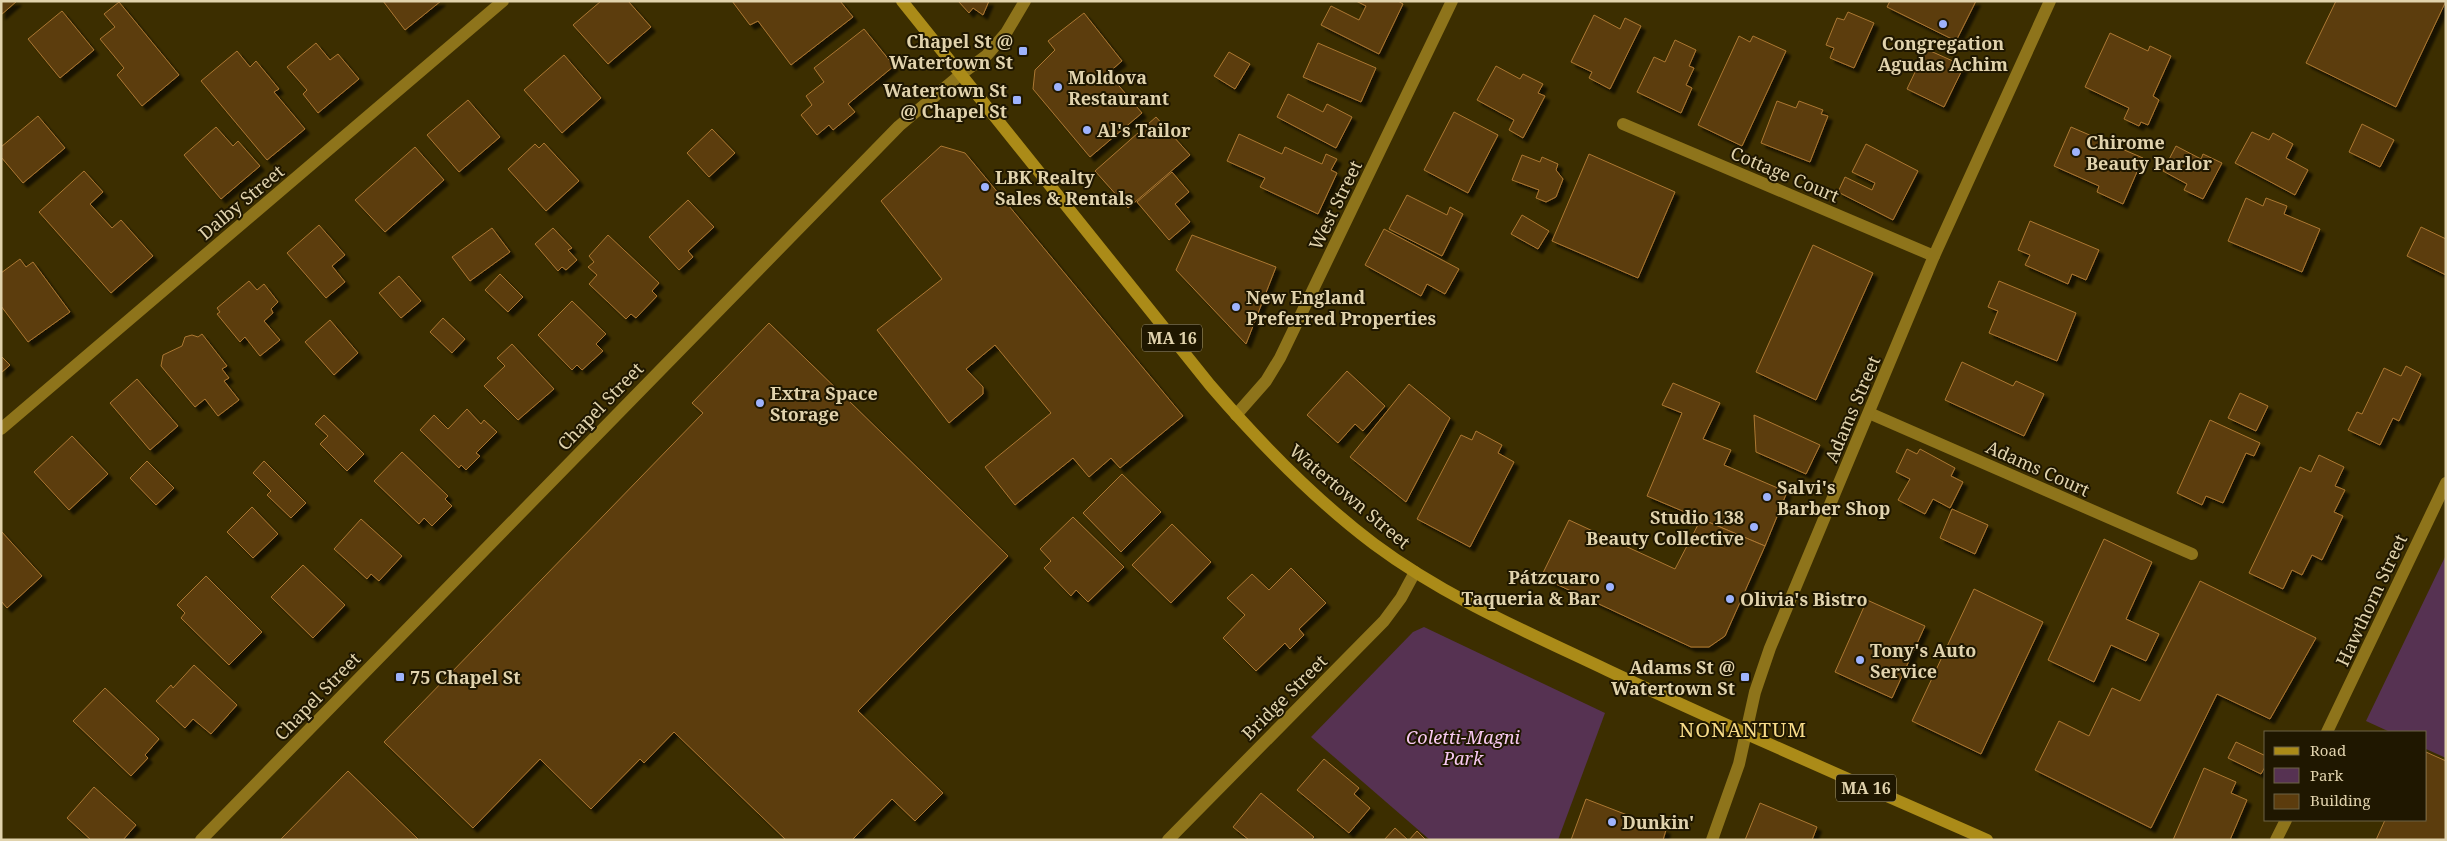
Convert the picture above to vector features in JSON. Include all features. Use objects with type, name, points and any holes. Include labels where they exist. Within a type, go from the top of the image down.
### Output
[{"type":"main road","name":"Watertown Street","points":[[902,1],[1236,415],[1263,444],[1373,543],[1415,572],[1497,618],[1746,735],[1986,840]]},
{"type":"street","name":"Dalby Street","points":[[1,429],[502,1]]},
{"type":"street","name":"Chapel Street","points":[[201,840],[899,126],[960,75],[988,55],[1006,33],[1025,1]]},
{"type":"street","name":"West Street","points":[[1236,415],[1266,381],[1280,358],[1452,1]]},
{"type":"street","name":"Adams Street","points":[[1712,840],[1730,794],[1755,692],[1770,648],[1934,256],[2050,1]]},
{"type":"street","name":"Cottage Court","points":[[1623,124],[1934,256]]},
{"type":"street","name":"Adams Court","points":[[1869,413],[2192,554]]},
{"type":"street","name":"Hawthorn Street","points":[[2327,731],[2446,483]]},
{"type":"street","name":"Bridge Street","points":[[1168,840],[1384,621],[1401,598],[1415,572]]},
{"type":"street","points":[[2276,840],[2286,821]]},
{"type":"green space","points":[[2446,555],[2446,758],[2427,749],[2427,731],[2388,731],[2366,721]]},
{"type":"green space","name":"Coletti-Magni Park","points":[[1424,627],[1605,713],[1558,840],[1430,840],[1311,737],[1413,632]]},
{"type":"building","points":[[1,1],[17,1],[1,15]]},
{"type":"building","points":[[383,1],[441,1],[405,30]]},
{"type":"building","points":[[601,1],[628,1],[651,27],[608,64],[573,25]]},
{"type":"building","points":[[732,1],[840,1],[853,17],[791,65],[758,21],[750,25]]},
{"type":"building","points":[[958,1],[989,1],[983,15],[973,8],[969,13]]},
{"type":"building","points":[[1356,1],[1398,1],[1403,4],[1379,54],[1321,25],[1331,6],[1359,20],[1366,6]]},
{"type":"building","name":"Congregation Agudas Achim","points":[[1890,1],[1976,1],[1956,41],[1887,7]]},
{"type":"building","points":[[2336,1],[2446,1],[2396,107],[2306,63]]},
{"type":"building","points":[[119,2],[179,75],[142,106],[117,75],[124,68],[100,39],[115,27],[104,14]]},
{"type":"building","points":[[62,11],[94,50],[60,78],[28,39]]},
{"type":"building","points":[[1848,12],[1874,23],[1854,68],[1830,58],[1834,48],[1826,45],[1837,18],[1844,20]]},
{"type":"building","points":[[1084,13],[1122,61],[1108,73],[1142,113],[1090,157],[1033,89],[1035,70],[1055,50],[1048,41]]},
{"type":"building","points":[[1594,15],[1620,29],[1625,18],[1641,26],[1610,89],[1589,78],[1592,72],[1571,62]]},
{"type":"building","points":[[864,29],[894,66],[848,104],[855,112],[833,130],[829,125],[817,135],[801,115],[812,105],[806,96],[824,82],[814,68]]},
{"type":"building","points":[[2110,33],[2148,51],[2150,46],[2171,56],[2153,96],[2159,100],[2148,125],[2141,122],[2139,126],[2124,119],[2129,108],[2085,87]]},
{"type":"building","points":[[1739,36],[1750,42],[1753,36],[1786,51],[1742,146],[1698,125]]},
{"type":"building","points":[[1675,40],[1696,50],[1689,66],[1694,68],[1686,85],[1692,88],[1681,113],[1637,92],[1654,57],[1665,62]]},
{"type":"building","points":[[316,43],[330,60],[338,54],[359,79],[318,113],[303,94],[307,90],[287,67]]},
{"type":"building","points":[[1318,43],[1376,68],[1361,102],[1303,77]]},
{"type":"building","points":[[1926,49],[1964,66],[1944,107],[1907,89]]},
{"type":"building","points":[[237,51],[250,67],[256,61],[279,89],[274,92],[305,129],[267,160],[201,81]]},
{"type":"building","points":[[1229,52],[1250,64],[1235,89],[1214,76]]},
{"type":"building","points":[[564,55],[601,98],[562,133],[524,90]]},
{"type":"building","points":[[1496,66],[1520,79],[1523,74],[1543,84],[1538,93],[1545,96],[1523,138],[1509,130],[1514,120],[1477,100]]},
{"type":"building","points":[[1288,94],[1323,112],[1327,104],[1352,117],[1336,148],[1277,117]]},
{"type":"building","points":[[468,100],[500,137],[459,172],[427,135]]},
{"type":"building","points":[[1777,101],[1796,108],[1799,101],[1823,110],[1821,114],[1828,116],[1810,162],[1761,143]]},
{"type":"building","points":[[1454,112],[1498,135],[1468,193],[1424,170]]},
{"type":"building","points":[[38,116],[65,148],[23,183],[1,157],[1,147]]},
{"type":"building","points":[[1156,117],[1190,155],[1128,208],[1095,171]]},
{"type":"building","points":[[2362,124],[2394,140],[2380,167],[2349,152]]},
{"type":"building","points":[[216,127],[233,146],[238,141],[260,166],[221,199],[184,155]]},
{"type":"building","points":[[2071,127],[2143,158],[2123,204],[2097,192],[2099,186],[2054,166]]},
{"type":"building","points":[[712,129],[735,153],[709,177],[687,153]]},
{"type":"building","points":[[2252,132],[2269,140],[2273,133],[2293,144],[2286,158],[2308,170],[2295,195],[2235,163]]},
{"type":"building","points":[[1239,134],[1282,154],[1285,147],[1322,164],[1326,154],[1337,159],[1331,170],[1337,173],[1318,214],[1260,187],[1265,178],[1227,161]]},
{"type":"building","points":[[544,143],[579,181],[546,211],[508,169],[535,144],[539,148]]},
{"type":"building","points":[[1866,144],[1918,171],[1893,220],[1838,192],[1845,177],[1872,190],[1875,183],[1852,172]]},
{"type":"building","points":[[941,146],[965,153],[1183,416],[1120,468],[1111,458],[1089,477],[1073,458],[1015,505],[985,467],[1051,413],[995,345],[966,369],[983,387],[983,394],[949,423],[877,330],[942,279],[881,201]]},
{"type":"building","points":[[2176,146],[2201,159],[2203,154],[2222,163],[2203,199],[2184,190],[2187,184],[2163,171]]},
{"type":"building","points":[[415,147],[444,180],[385,232],[355,200]]},
{"type":"building","points":[[1589,154],[1675,192],[1638,278],[1552,241]]},
{"type":"building","points":[[1522,155],[1540,162],[1542,157],[1558,164],[1556,170],[1563,179],[1556,197],[1546,202],[1536,198],[1539,190],[1512,180]]},
{"type":"building","points":[[84,171],[103,192],[90,204],[112,228],[121,220],[153,256],[111,293],[39,212]]},
{"type":"building","points":[[1172,172],[1189,192],[1175,204],[1190,222],[1169,240],[1137,202]]},
{"type":"building","points":[[1407,195],[1447,215],[1450,207],[1463,214],[1442,256],[1389,229]]},
{"type":"building","points":[[2246,198],[2263,206],[2266,198],[2287,206],[2284,214],[2320,229],[2302,272],[2228,241]]},
{"type":"building","points":[[688,200],[714,227],[688,251],[693,257],[679,270],[649,237]]},
{"type":"building","points":[[1522,215],[1549,231],[1538,249],[1511,234]]},
{"type":"building","points":[[2030,221],[2099,250],[2086,280],[2072,274],[2068,284],[2025,265],[2030,255],[2018,250]]},
{"type":"building","points":[[319,225],[345,255],[332,266],[345,282],[326,298],[287,253]]},
{"type":"building","points":[[2421,227],[2446,239],[2446,275],[2407,256]]},
{"type":"building","points":[[492,228],[510,252],[470,281],[452,257]]},
{"type":"building","points":[[553,228],[572,248],[568,250],[577,260],[566,270],[562,267],[558,271],[535,244]]},
{"type":"building","points":[[1384,229],[1459,269],[1445,294],[1427,284],[1421,296],[1365,265]]},
{"type":"building","points":[[608,235],[659,283],[652,291],[657,296],[636,318],[631,314],[626,319],[589,284],[597,275],[588,267],[594,262],[589,256]]},
{"type":"building","name":"New England Preferred Properties","points":[[1192,235],[1276,267],[1246,344],[1176,270]]},
{"type":"building","points":[[1813,245],[1873,273],[1816,400],[1756,372]]},
{"type":"building","points":[[20,259],[26,267],[33,262],[70,312],[28,342],[1,306],[1,273]]},
{"type":"building","points":[[500,274],[523,297],[508,312],[485,290]]},
{"type":"building","points":[[399,276],[421,301],[401,318],[379,293]]},
{"type":"building","points":[[249,281],[257,290],[264,284],[278,302],[271,309],[273,313],[264,321],[280,340],[260,356],[245,337],[240,342],[217,314],[220,312],[217,308]]},
{"type":"building","points":[[1999,281],[2076,313],[2057,361],[1989,333],[1998,311],[1988,307]]},
{"type":"building","points":[[572,301],[606,334],[596,344],[603,351],[582,370],[577,365],[572,370],[538,335]]},
{"type":"building","points":[[443,318],[465,339],[452,353],[430,332]]},
{"type":"building","points":[[330,320],[358,353],[334,375],[305,342]]},
{"type":"building","points":[[769,323],[1008,556],[858,711],[943,793],[915,821],[892,799],[852,840],[786,840],[674,732],[644,763],[640,759],[591,809],[540,759],[473,828],[384,742],[703,413],[692,403]]},
{"type":"building","points":[[202,334],[227,366],[222,369],[229,378],[224,381],[239,400],[218,416],[205,399],[195,407],[161,366],[163,355],[182,346],[185,337],[192,335],[198,337]]},
{"type":"building","points":[[512,344],[554,389],[518,420],[484,386],[505,366],[497,358]]},
{"type":"building","points":[[1,356],[10,365],[1,373]]},
{"type":"building","points":[[1962,362],[2013,386],[2016,381],[2044,394],[2024,436],[1945,400]]},
{"type":"building","points":[[2406,366],[2421,374],[2399,421],[2393,418],[2380,445],[2348,430],[2357,412],[2362,414],[2384,368],[2401,376]]},
{"type":"building","points":[[1347,371],[1385,406],[1363,431],[1355,424],[1338,443],[1307,415]]},
{"type":"building","points":[[137,379],[178,426],[150,450],[110,403]]},
{"type":"building","points":[[1673,383],[1720,403],[1703,439],[1731,450],[1724,465],[1787,492],[1765,546],[1647,496],[1682,413],[1662,405]]},
{"type":"building","points":[[1409,384],[1450,418],[1406,502],[1350,457]]},
{"type":"building","points":[[2240,393],[2268,406],[2256,431],[2228,418]]},
{"type":"building","points":[[467,409],[481,424],[484,420],[497,432],[476,453],[480,456],[466,470],[461,465],[459,468],[420,430],[434,415],[448,429]]},
{"type":"building","points":[[324,415],[364,454],[347,471],[320,444],[328,436],[315,424]]},
{"type":"building","points":[[1754,415],[1820,445],[1806,474],[1756,452]]},
{"type":"building","points":[[2210,420],[2260,443],[2254,456],[2246,453],[2223,503],[2206,496],[2202,505],[2177,493]]},
{"type":"building","points":[[1476,431],[1502,445],[1498,453],[1514,462],[1470,547],[1417,519],[1461,435],[1472,440]]},
{"type":"building","points":[[72,436],[108,474],[69,510],[34,472]]},
{"type":"building","points":[[1907,449],[1917,454],[1920,449],[1955,468],[1951,476],[1963,482],[1950,508],[1933,499],[1925,514],[1898,500],[1910,479],[1896,472]]},
{"type":"building","points":[[402,452],[448,496],[445,499],[452,506],[432,526],[424,518],[419,524],[374,481]]},
{"type":"building","points":[[2319,455],[2344,467],[2335,486],[2345,490],[2334,512],[2343,516],[2322,560],[2312,555],[2302,575],[2292,570],[2283,589],[2249,573],[2300,467],[2311,472]]},
{"type":"building","points":[[147,461],[174,488],[156,505],[130,478]]},
{"type":"building","points":[[264,461],[306,503],[291,518],[267,495],[271,491],[253,473]]},
{"type":"building","points":[[1122,474],[1161,512],[1121,552],[1083,513]]},
{"type":"building","points":[[252,507],[278,534],[253,558],[227,532]]},
{"type":"building","points":[[1952,509],[1988,525],[1975,554],[1940,538]]},
{"type":"building","points":[[1073,517],[1124,567],[1088,602],[1076,590],[1071,596],[1044,568],[1051,561],[1040,549]]},
{"type":"building","points":[[361,519],[402,556],[379,581],[371,574],[367,579],[334,549]]},
{"type":"building","points":[[1701,519],[1765,546],[1725,636],[1709,647],[1691,647],[1541,577],[1569,520],[1675,569]]},
{"type":"building","points":[[1172,524],[1211,562],[1171,603],[1132,565]]},
{"type":"building","points":[[1,531],[42,576],[7,608],[1,601]]},
{"type":"building","points":[[2104,539],[2152,562],[2126,619],[2159,634],[2146,661],[2111,645],[2094,682],[2048,660]]},
{"type":"building","points":[[303,565],[345,605],[313,638],[271,597]]},
{"type":"building","points":[[1291,568],[1326,603],[1299,629],[1304,635],[1290,649],[1285,643],[1256,671],[1223,638],[1245,615],[1227,598],[1252,574],[1269,590]]},
{"type":"building","points":[[206,576],[262,632],[229,665],[181,618],[185,613],[177,605]]},
{"type":"building","points":[[2200,581],[2316,638],[2270,719],[2217,694],[2151,828],[2035,770],[2059,721],[2089,736],[2112,688],[2140,701]]},
{"type":"building","points":[[1974,589],[2043,622],[1981,754],[1912,721]]},
{"type":"building","points":[[1867,600],[1925,626],[1892,698],[1835,672]]},
{"type":"building","points":[[194,665],[237,705],[211,734],[193,719],[185,728],[156,701],[171,685],[173,688]]},
{"type":"building","points":[[105,688],[159,739],[145,755],[148,758],[131,776],[73,721]]},
{"type":"building","points":[[2236,742],[2264,755],[2264,769],[2261,774],[2228,758]]},
{"type":"building","points":[[2427,752],[2446,761],[2446,840],[2376,840],[2385,821],[2427,821]]},
{"type":"building","points":[[1324,759],[1359,788],[1354,794],[1370,808],[1349,833],[1297,790]]},
{"type":"building","points":[[2204,768],[2236,782],[2231,793],[2247,800],[2230,840],[2173,840]]},
{"type":"building","points":[[348,771],[419,840],[280,840]]},
{"type":"building","points":[[94,787],[136,825],[123,840],[91,840],[67,818]]},
{"type":"building","points":[[1261,793],[1314,837],[1311,840],[1249,840],[1233,827]]},
{"type":"building","name":"Dunkin'","points":[[1586,799],[1666,830],[1663,840],[1571,840]]},
{"type":"building","points":[[1760,803],[1817,827],[1812,840],[1745,840]]},
{"type":"building","points":[[1395,828],[1408,840],[1384,840]]},
{"type":"building","points":[[1417,831],[1426,840],[1409,840]]},
{"type":"place","name":"Congregation Agudas Achim","points":[[1943,24]]},
{"type":"place","name":"Chapel St @ Watertown St","points":[[1023,51]]},
{"type":"place","name":"Moldova Restaurant","points":[[1058,87]]},
{"type":"place","name":"Watertown St @ Chapel St","points":[[1017,100]]},
{"type":"place","name":"Al's Tailor","points":[[1087,130]]},
{"type":"place","name":"Chirome Beauty Parlor","points":[[2076,152]]},
{"type":"place","name":"LBK Realty Sales & Rentals","points":[[985,187]]},
{"type":"place","name":"New England Preferred Properties","points":[[1236,307]]},
{"type":"place","name":"Extra Space Storage","points":[[760,403]]},
{"type":"place","name":"Salvi's Barber Shop","points":[[1767,497]]},
{"type":"place","name":"Studio 138 Beauty Collective","points":[[1754,527]]},
{"type":"place","name":"Pátzcuaro Taqueria & Bar","points":[[1610,587]]},
{"type":"place","name":"Olivia's Bistro","points":[[1730,599]]},
{"type":"place","name":"Tony's Auto Service","points":[[1860,660]]},
{"type":"place","name":"75 Chapel St","points":[[400,677]]},
{"type":"place","name":"Adams St @ Watertown St","points":[[1745,677]]},
{"type":"place","name":"Dunkin'","points":[[1612,822]]},
{"type":"district","name":"NONANTUM","points":[[1743,729]]}]
